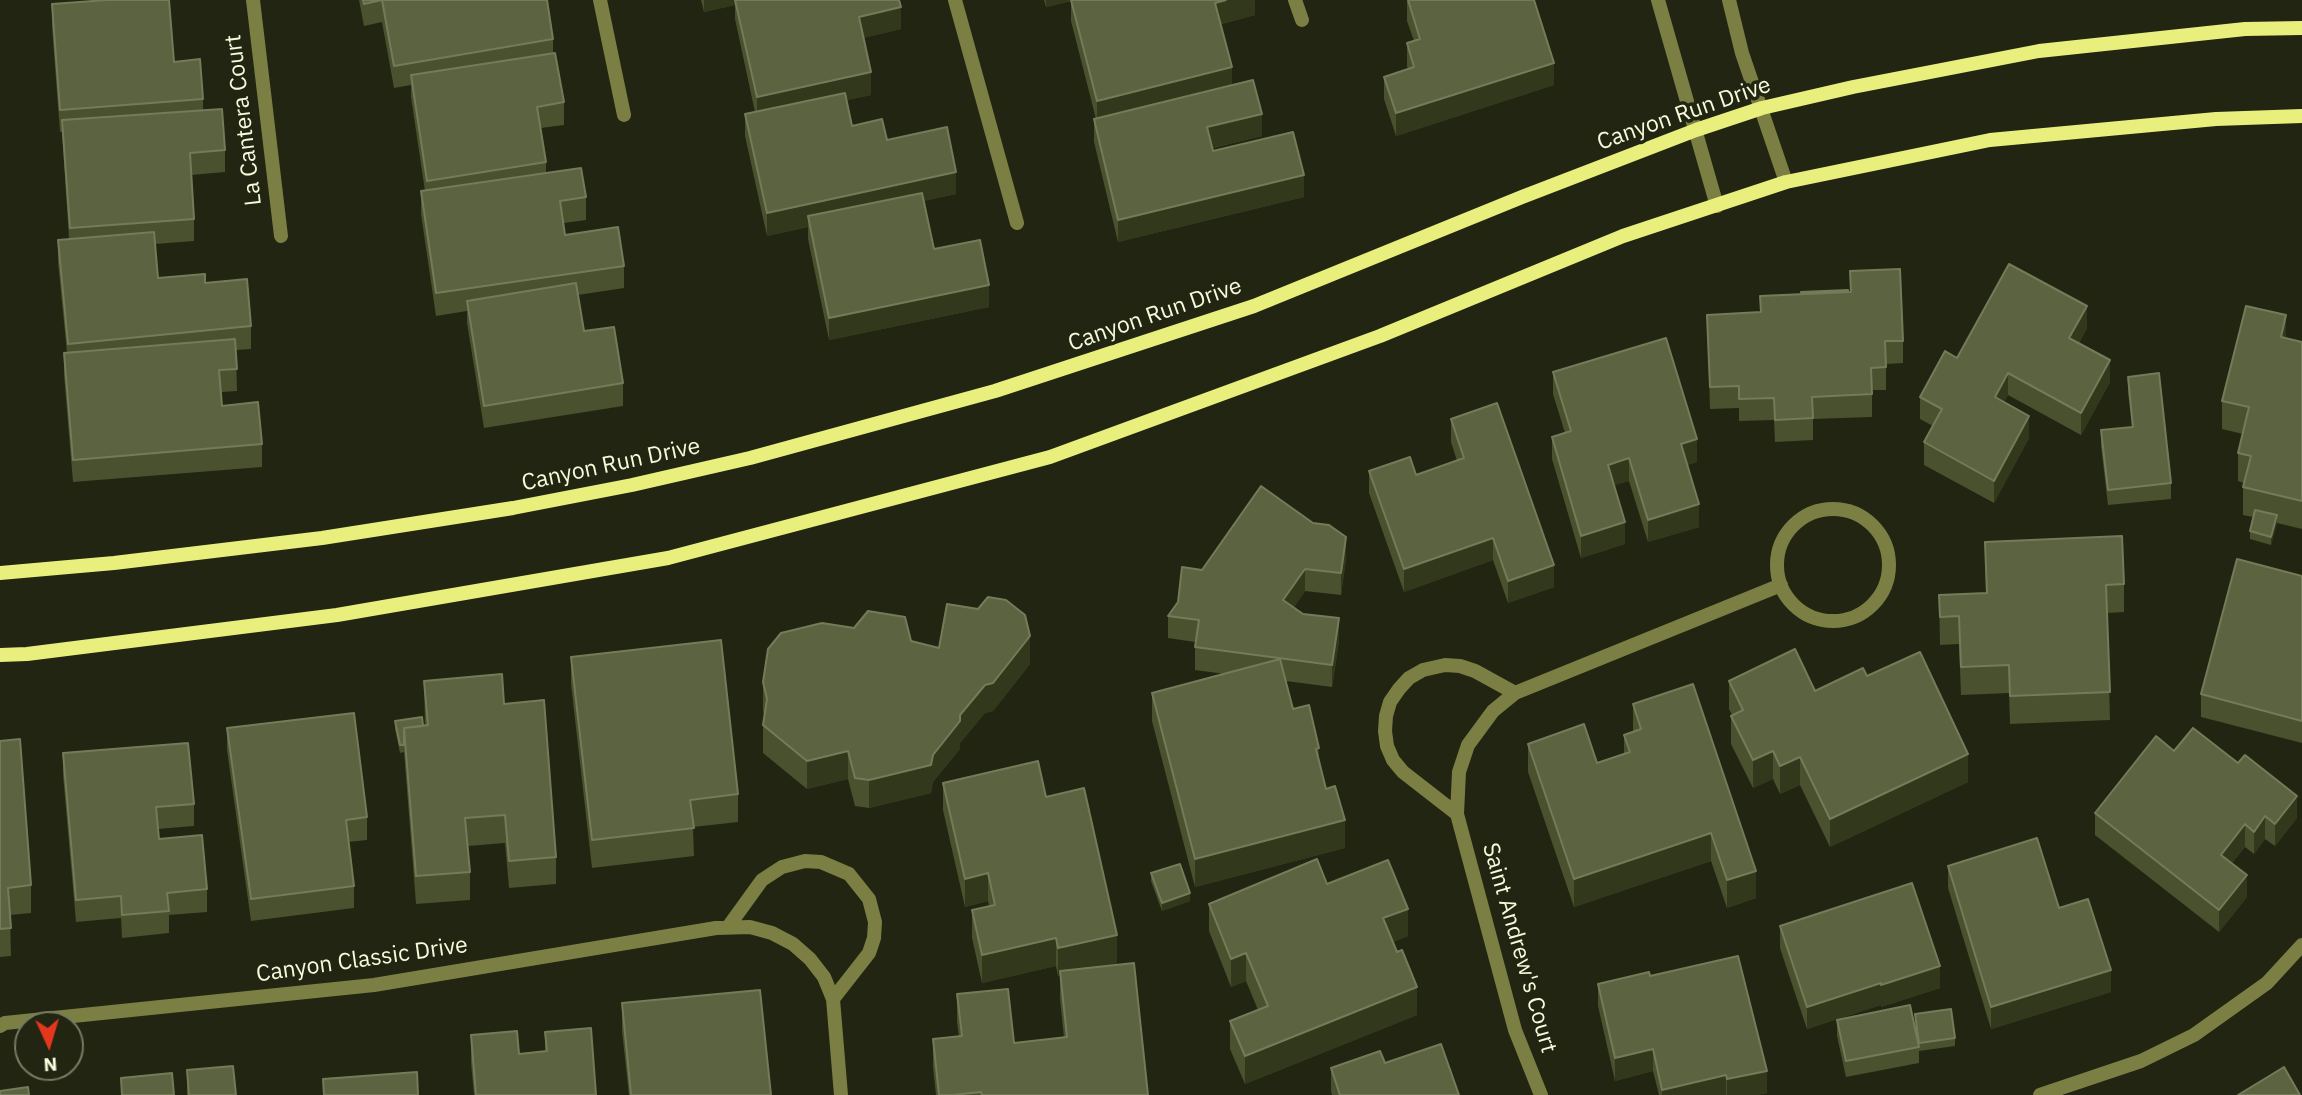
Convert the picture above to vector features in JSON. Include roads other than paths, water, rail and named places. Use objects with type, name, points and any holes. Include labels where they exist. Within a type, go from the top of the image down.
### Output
[{"type":"street","name":"La Cantera Court","points":[[253,0],[281,236]]},
{"type":"street","points":[[600,0],[624,115]]},
{"type":"street","points":[[955,0],[1017,223]]},
{"type":"street","points":[[1295,0],[1301,20]]},
{"type":"street","points":[[1658,0],[1717,206]]},
{"type":"street","points":[[1729,0],[1742,53],[1786,182]]},
{"type":"street","name":"Canyon Run Drive","points":[[0,573],[114,563],[322,538],[513,508],[632,485],[872,427],[995,391],[1254,306],[1522,197],[1696,130],[1762,108],[1879,81],[2039,51],[2245,29],[2302,28]]},
{"type":"street","points":[[0,655],[337,615],[668,558],[1050,457],[1380,336],[1623,236],[1786,182],[1990,140],[2216,119],[2302,117]]},
{"type":"street","points":[[1836,509],[1857,515],[1875,527],[1886,546],[1890,568],[1885,589],[1871,607],[1853,618],[1831,621],[1810,616],[1792,604],[1781,585],[1777,563],[1782,542],[1795,524],[1814,513],[1836,509]]},
{"type":"street","name":"Saint Andrew's Court","points":[[1541,1095],[1515,1030],[1457,814],[1459,772],[1468,745],[1493,711],[1515,694],[1781,585]]},
{"type":"street","points":[[1457,814],[1403,772],[1394,760],[1387,746],[1385,731],[1390,702],[1399,689],[1416,674],[1430,667],[1445,665],[1475,671],[1515,694]]},
{"type":"street","points":[[728,927],[762,880],[782,867],[805,861],[821,862],[849,874],[869,899],[875,922],[869,953],[833,999],[841,1095]]},
{"type":"street","name":"Canyon Classic Drive","points":[[0,1026],[374,985],[728,927],[762,929],[793,944],[818,968],[833,999]]},
{"type":"street","points":[[2040,1095],[2141,1061],[2194,1035],[2267,983],[2302,945]]}]
